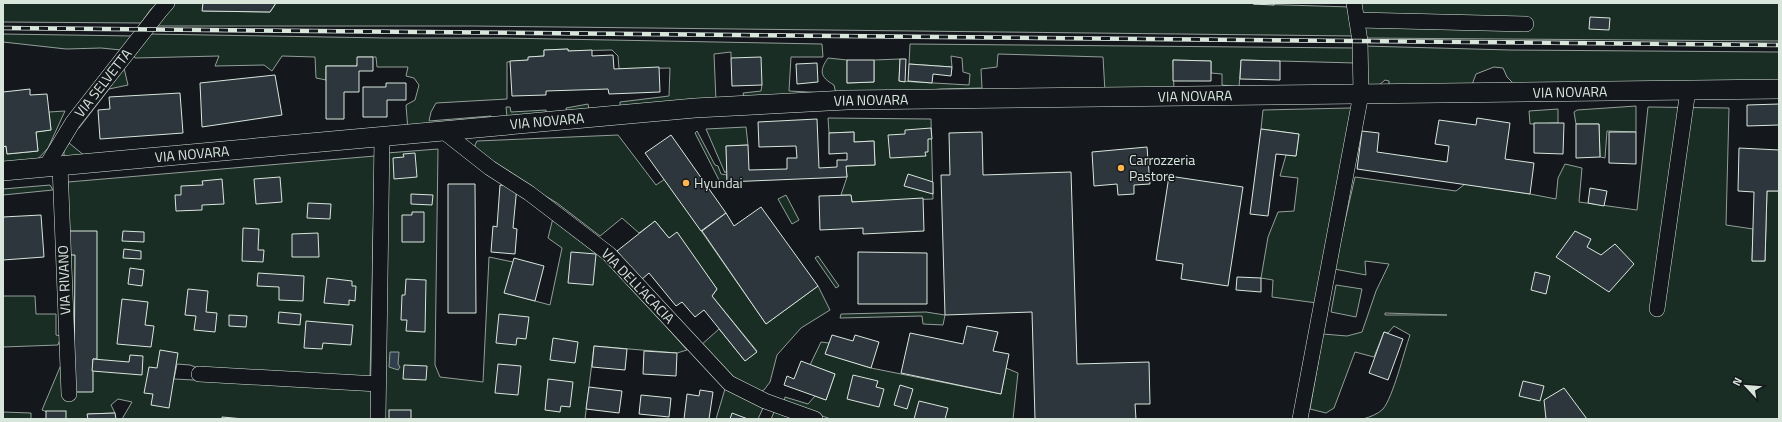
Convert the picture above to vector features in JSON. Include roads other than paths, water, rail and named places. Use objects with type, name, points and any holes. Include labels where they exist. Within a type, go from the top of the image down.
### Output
[{"type":"main road","name":"VIA NOVARA","points":[[3,171],[695,108],[847,100],[1779,89]]},
{"type":"street","name":"VIA SELVETTA","points":[[53,167],[73,122],[167,3]]},
{"type":"street","points":[[1300,419],[1361,94],[1360,41],[1354,3]]},
{"type":"street","points":[[1357,20],[1526,24]]},
{"type":"street","points":[[1657,309],[1688,90]]},
{"type":"street","name":"VIA DELL'ACACIA","points":[[443,131],[490,168],[529,193],[609,254],[729,383],[765,400],[815,419]]},
{"type":"street","points":[[378,419],[382,137]]},
{"type":"street","name":"VIA RIVANO","points":[[53,167],[69,394]]},
{"type":"street","points":[[199,374],[378,384]]},
{"type":"water","points":[[390,352],[399,352],[398,364],[400,367],[398,370],[389,367]]},
{"type":"railway","points":[[3,28],[1779,45]]},
{"type":"place","name":"Carrozzeria Pastore","points":[[1121,168]]},
{"type":"place","name":"Hyundai","points":[[686,183]]}]
